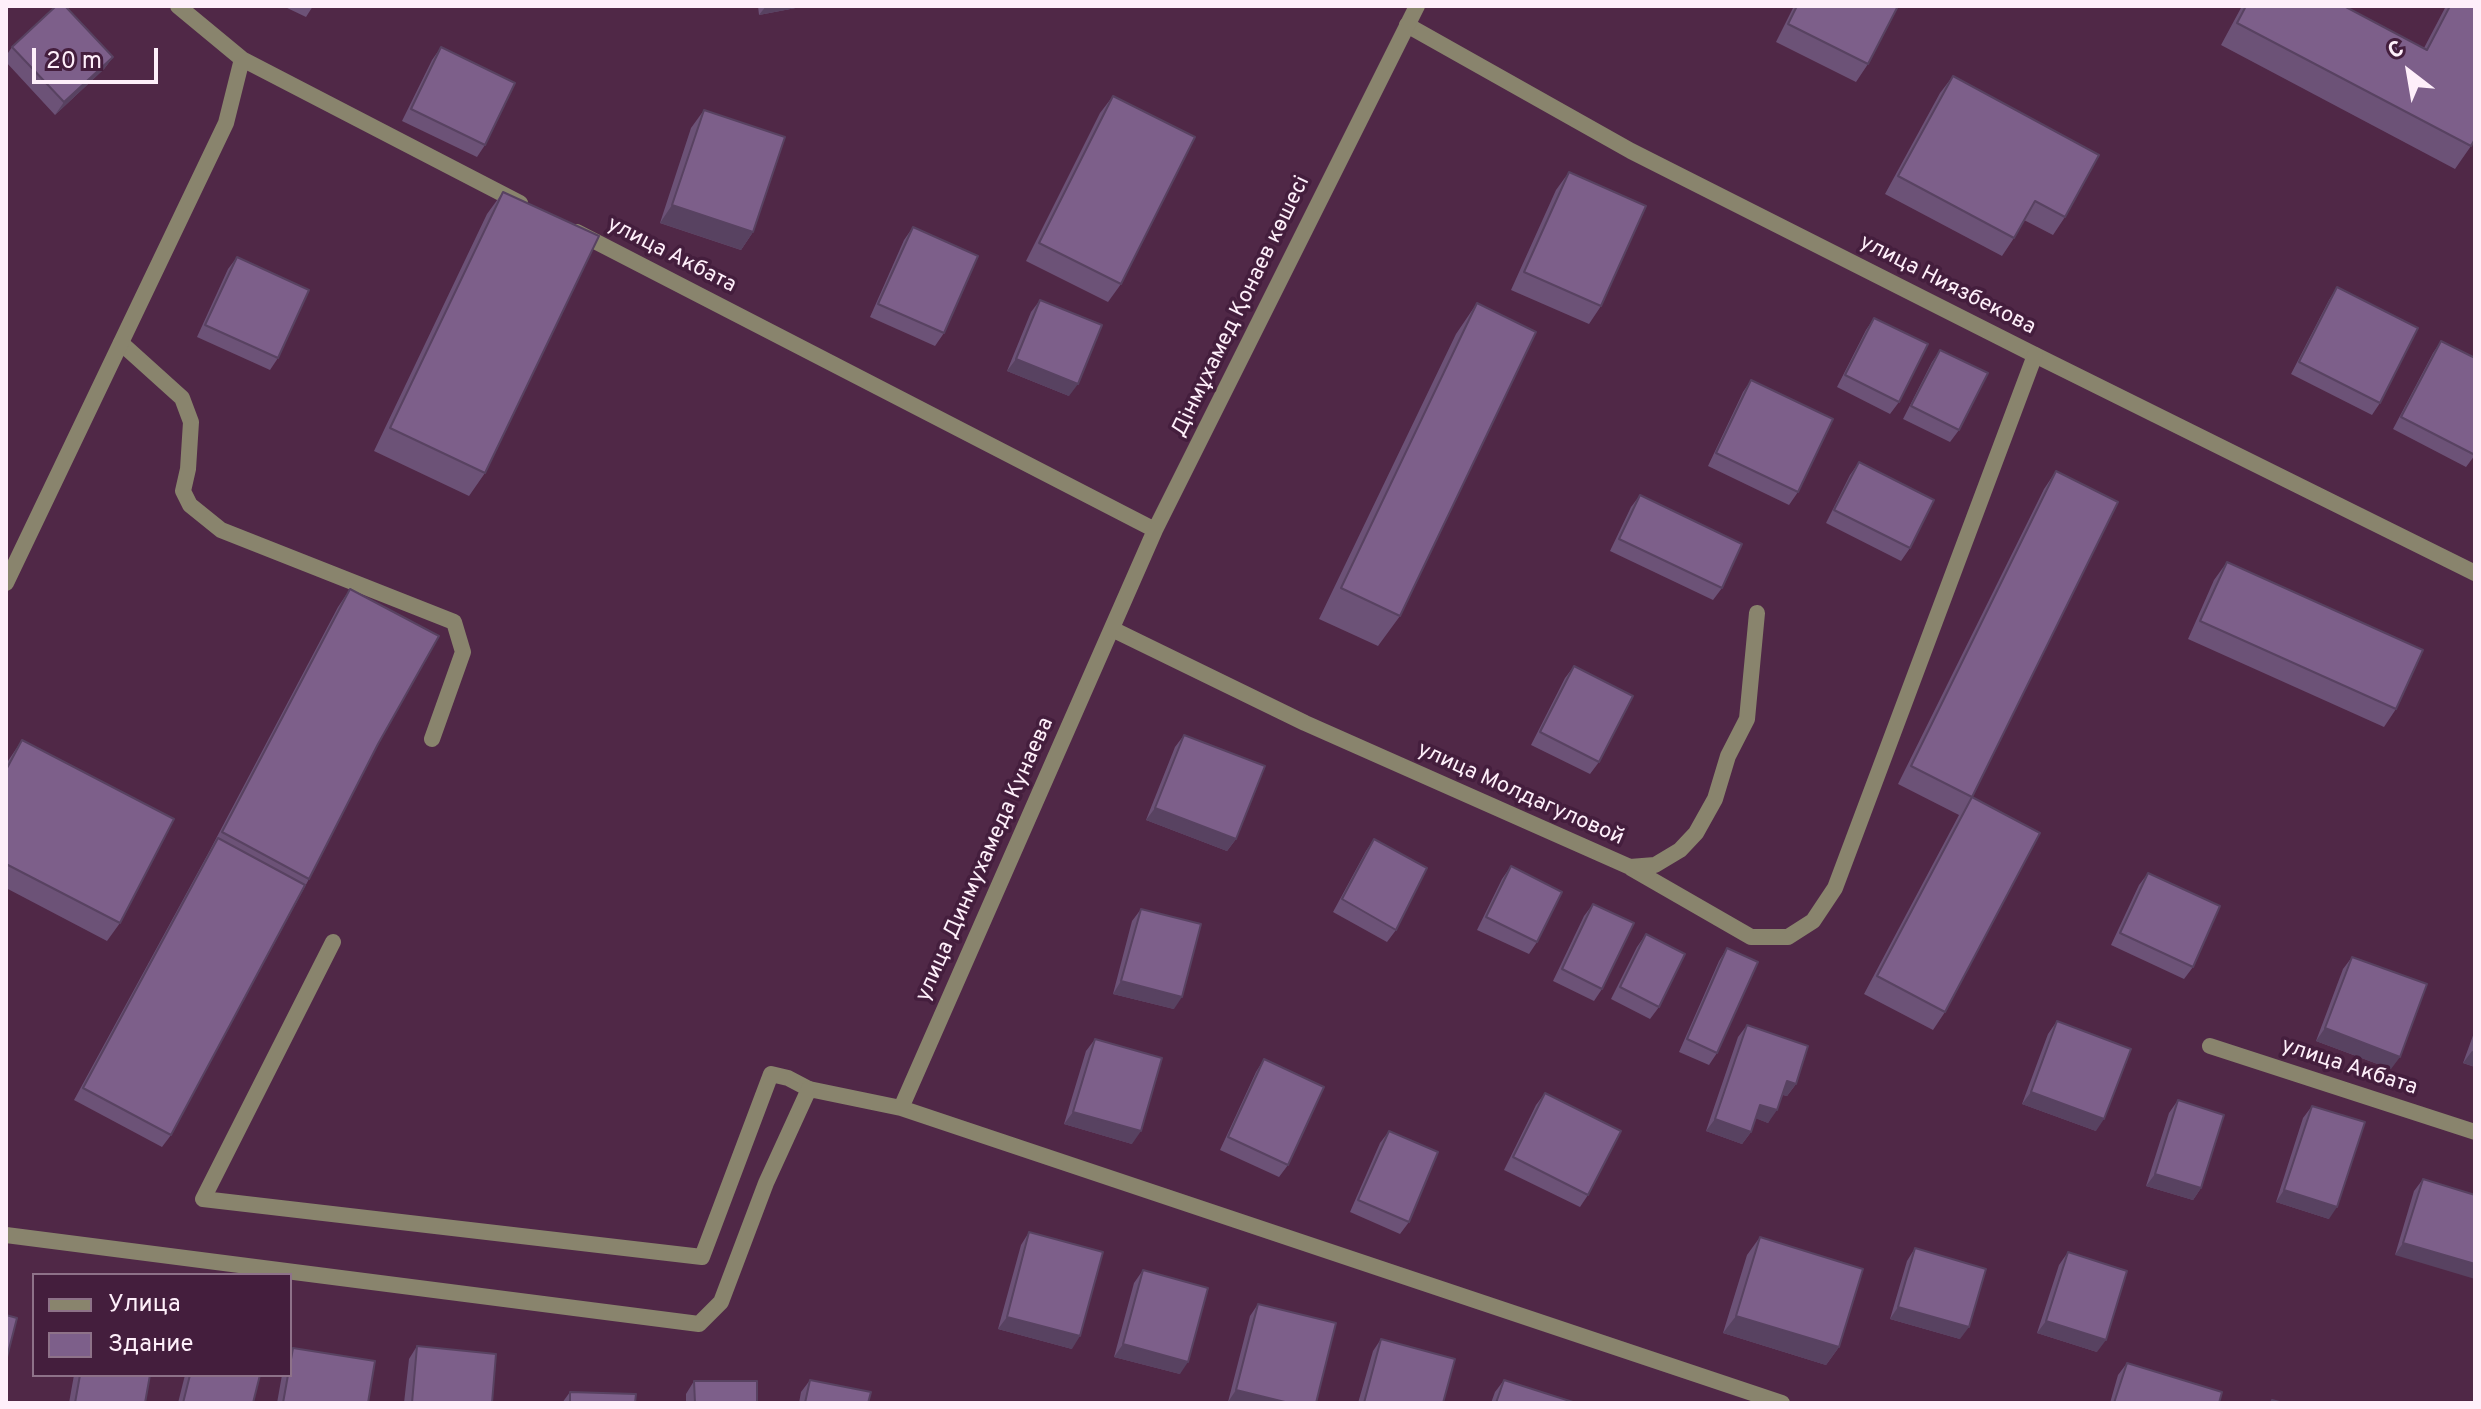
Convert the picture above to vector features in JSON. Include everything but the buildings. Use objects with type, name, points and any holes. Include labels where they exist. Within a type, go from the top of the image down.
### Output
[{"type":"street","points":[[178,6],[242,59],[537,211]]},
{"type":"street","name":"Дінмұхамед Қонаев көшесі","points":[[1112,629],[1155,530],[1417,6]]},
{"type":"street","name":"улица Ниязбекова","points":[[1407,25],[1631,151],[2475,573]]},
{"type":"street","points":[[6,583],[226,123],[242,59]]},
{"type":"street","name":"улица Акбата","points":[[565,226],[1155,530]]},
{"type":"street","points":[[121,343],[182,398],[191,422],[188,469],[183,491],[190,505],[221,530],[454,622],[463,652],[432,739]]},
{"type":"street","points":[[1630,867],[1751,937],[1788,937],[1813,921],[1835,888],[2035,355]]},
{"type":"street","name":"улица Молдагуловой","points":[[1112,629],[1305,723],[1630,867],[1655,865],[1680,850],[1696,833],[1715,799],[1728,756],[1747,719],[1757,613]]},
{"type":"street","name":"улица Динмухамеда Кунаева","points":[[901,1108],[1112,629]]},
{"type":"street","points":[[333,942],[203,1199],[702,1257],[771,1074],[788,1078],[809,1089],[901,1108],[1782,1403]]},
{"type":"street","name":"улица Акбата","points":[[2210,1046],[2475,1132]]},
{"type":"street","points":[[6,1235],[699,1324],[721,1302],[766,1183],[809,1089]]}]
